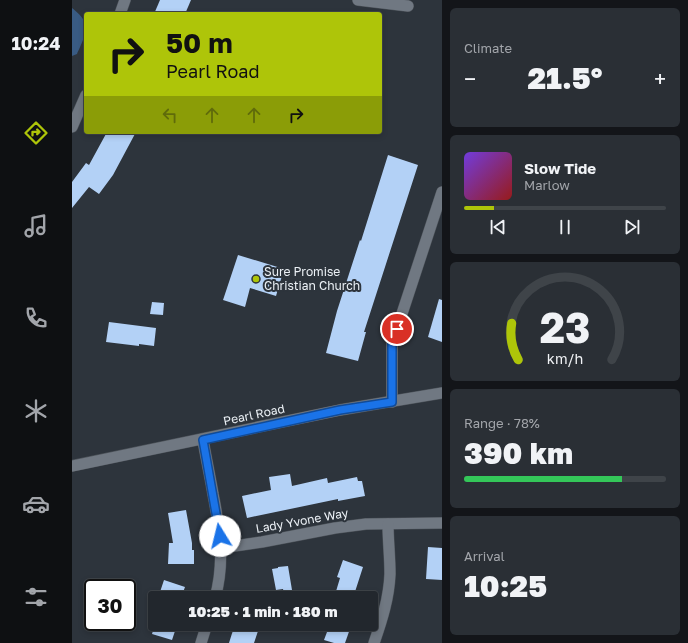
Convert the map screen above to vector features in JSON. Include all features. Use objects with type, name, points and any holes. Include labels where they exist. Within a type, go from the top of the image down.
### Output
[{"type":"street","points":[[121,12],[125,0]]},
{"type":"street","points":[[358,0],[408,6]]},
{"type":"street","points":[[72,126],[84,99]]},
{"type":"street","points":[[392,402],[392,344],[442,192]]},
{"type":"street","name":"Pearl Road","points":[[72,466],[203,440],[340,410],[442,393]]},
{"type":"street","points":[[203,440],[218,522],[221,548],[220,579],[217,591]]},
{"type":"street","name":"Lady Yvone Way","points":[[221,548],[366,524],[442,523]]},
{"type":"street","points":[[374,643],[383,618],[389,590],[390,560],[388,524]]},
{"type":"street","points":[[201,643],[205,631]]},
{"type":"shaded area","points":[[72,8],[84,21],[84,38],[77,54],[72,56]]},
{"type":"building","points":[[160,0],[191,0],[186,12],[155,12]]},
{"type":"building","points":[[106,134],[135,134],[113,175],[99,194],[89,187],[72,208],[72,182],[86,163],[89,165]]},
{"type":"building","points":[[388,155],[418,165],[364,332],[366,332],[358,361],[326,353],[337,311]]},
{"type":"building","name":"Sure Promise Christian Church","points":[[238,255],[284,269],[276,296],[250,288],[245,307],[223,300]]},
{"type":"building","points":[[439,299],[442,300],[442,342],[428,337]]},
{"type":"building","points":[[152,302],[164,303],[163,315],[150,314]]},
{"type":"building","points":[[109,322],[156,328],[154,346],[139,344],[139,346],[106,342]]},
{"type":"building","points":[[290,474],[292,486],[327,478],[328,483],[357,477],[358,481],[362,481],[365,496],[338,501],[338,499],[247,518],[242,496],[271,490],[269,477]]},
{"type":"building","points":[[186,510],[192,550],[194,550],[194,564],[168,564],[169,543],[173,543],[168,513]]},
{"type":"building","points":[[428,547],[442,548],[442,580],[426,579]]},
{"type":"building","points":[[343,560],[363,567],[355,591],[336,591],[340,578],[337,577]]},
{"type":"building","points":[[288,566],[292,591],[283,591],[283,589],[276,590],[272,569]]},
{"type":"building","points":[[164,580],[185,587],[184,591],[160,591]]},
{"type":"building","points":[[153,631],[175,631],[172,640],[152,634]]},
{"type":"building","points":[[233,631],[258,631],[254,643],[229,643]]},
{"type":"building","points":[[327,631],[349,631],[345,643],[334,643],[324,640]]},
{"type":"place","name":"Sure Promise Christian Church","points":[[256,279]]},
{"type":"route","points":[[220,536],[203,440],[340,410],[392,402],[392,344],[397,329]]}]
